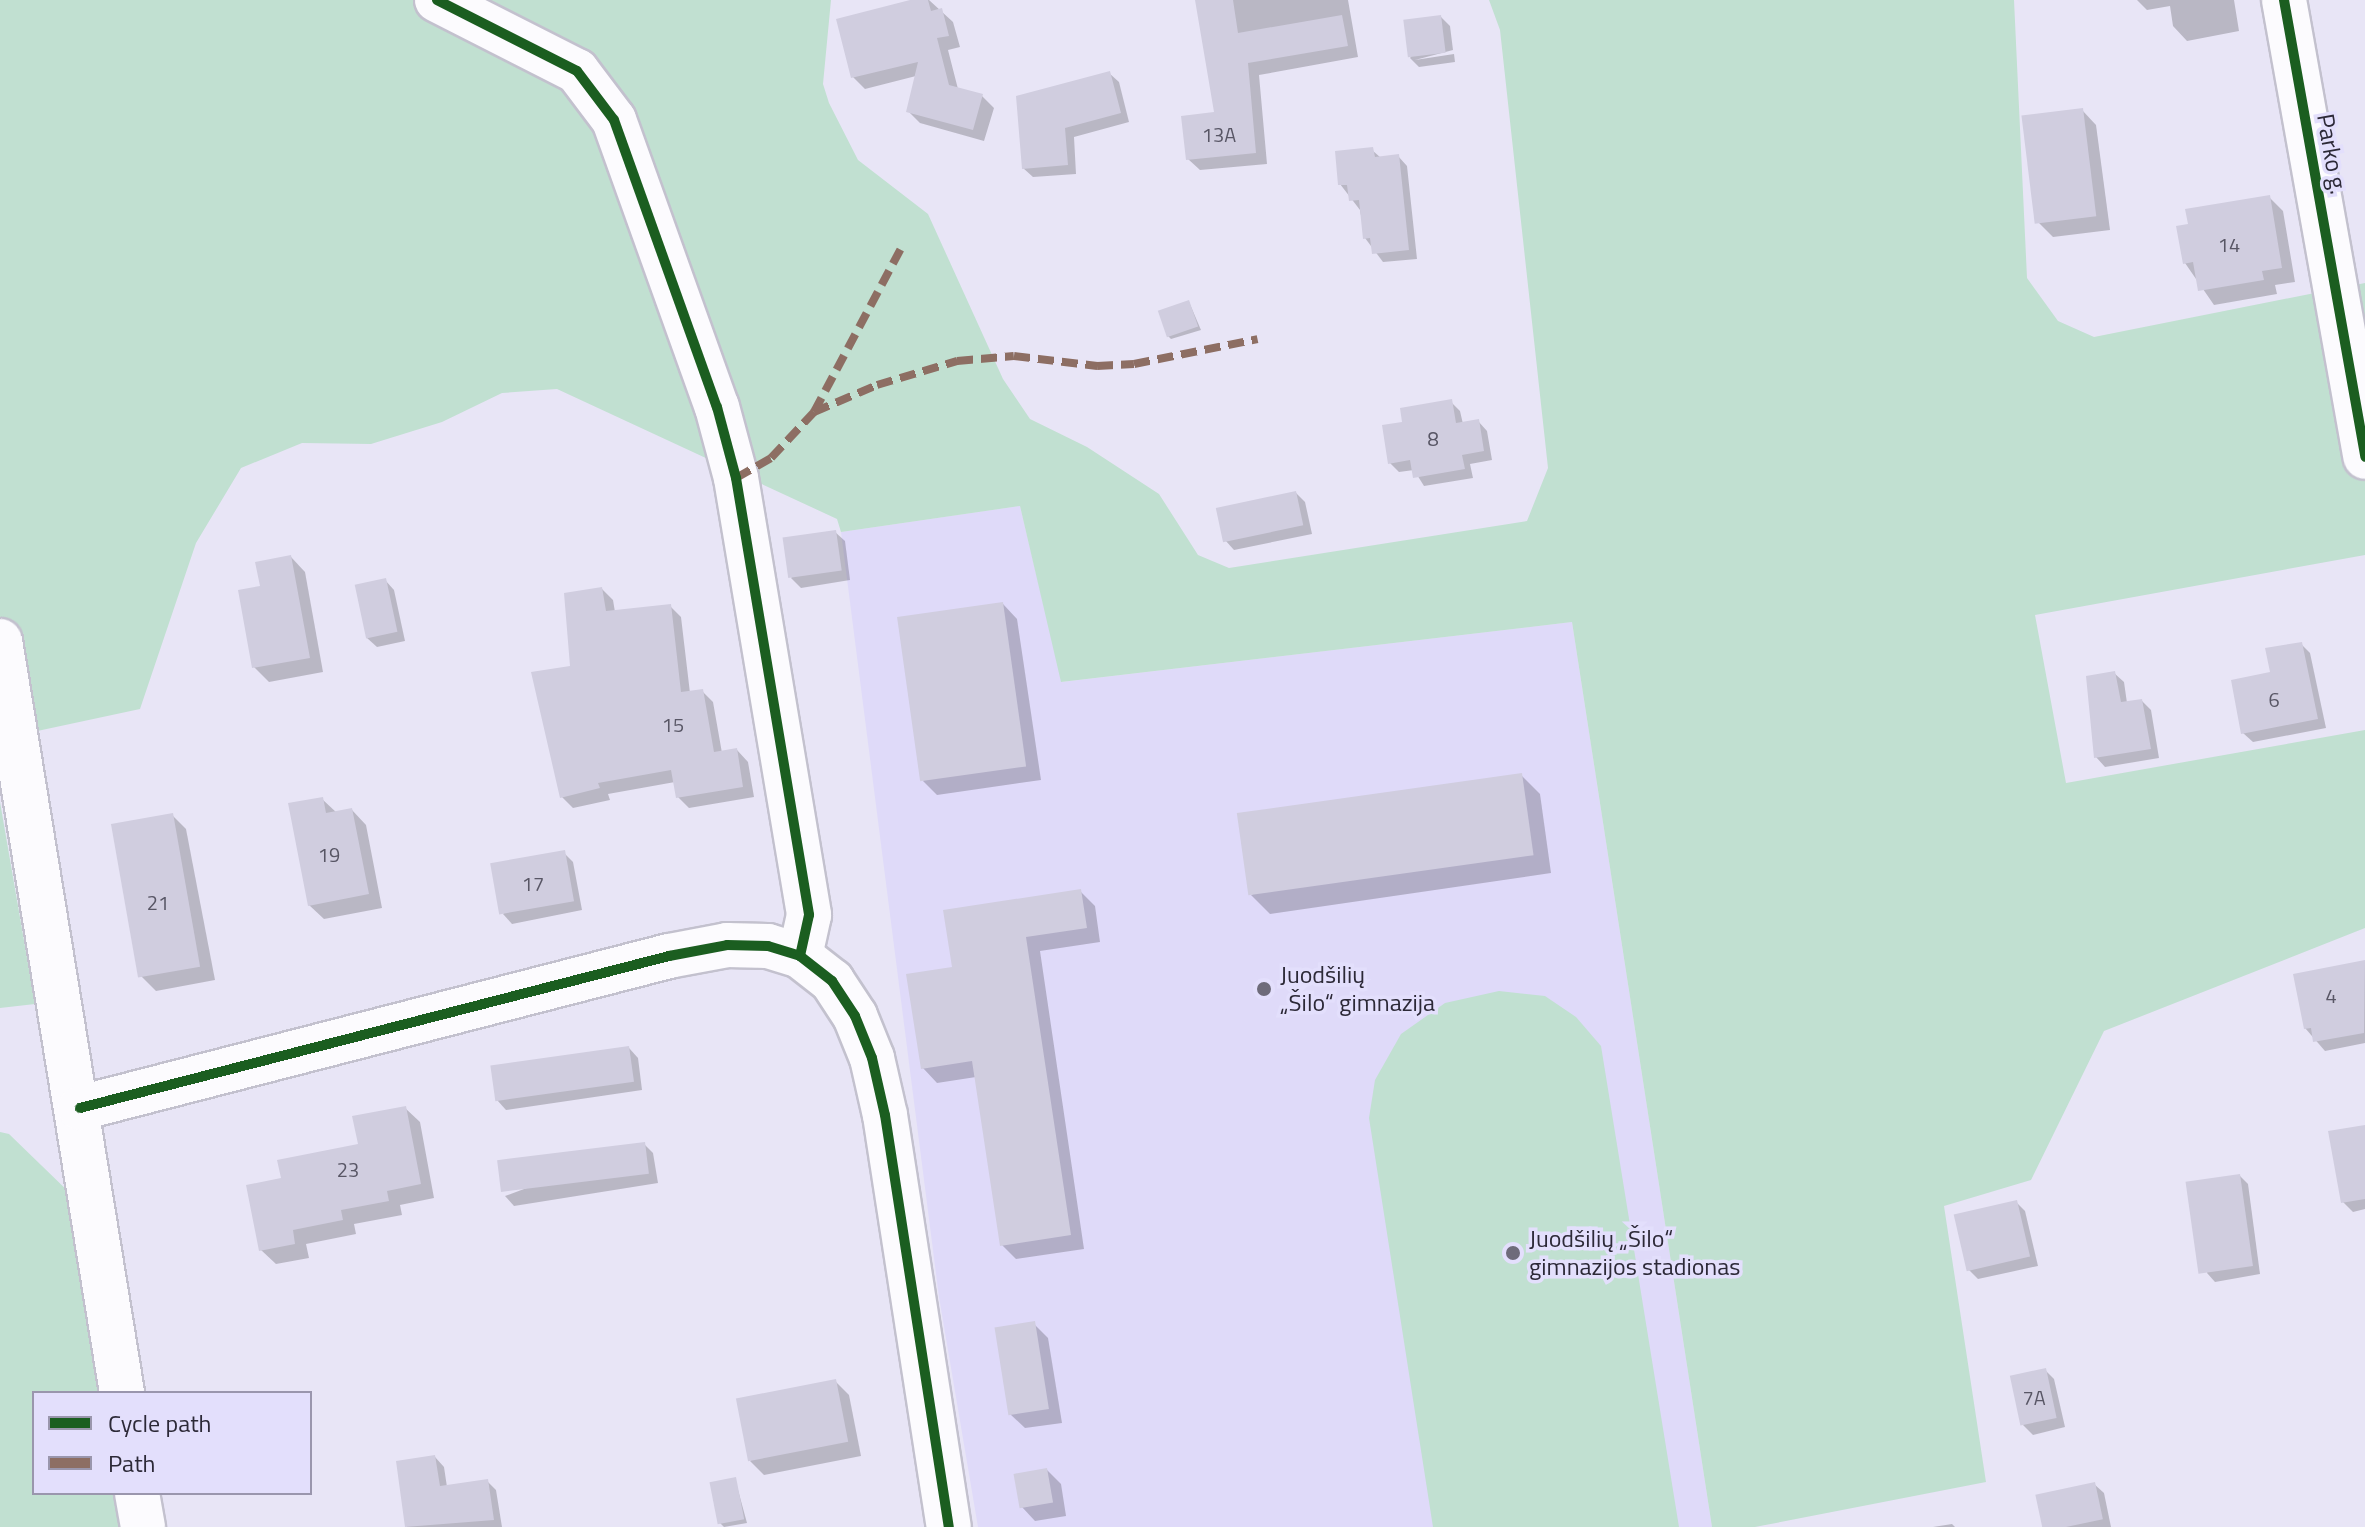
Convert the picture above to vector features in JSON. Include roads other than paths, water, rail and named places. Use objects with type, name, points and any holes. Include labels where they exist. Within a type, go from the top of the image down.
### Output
[{"type":"street","points":[[437,0],[577,71],[614,120],[717,407],[736,478],[809,915],[808,937],[800,956]]},
{"type":"street","name":"Parko g.","points":[[2284,0],[2365,457]]},
{"type":"street","points":[[0,641],[80,1108],[122,1391]]},
{"type":"street","points":[[80,1108],[669,956],[727,945],[768,946],[800,956],[832,981],[855,1016],[872,1058],[885,1115],[949,1527]]},
{"type":"street","points":[[137,1495],[143,1527]]},
{"type":"place","name":"Juodšilių „Šilo“ gimnazija","points":[[1264,989]]},
{"type":"place","name":"Juodšilių „Šilo“ gimnazijos stadionas","points":[[1513,1253]]}]
